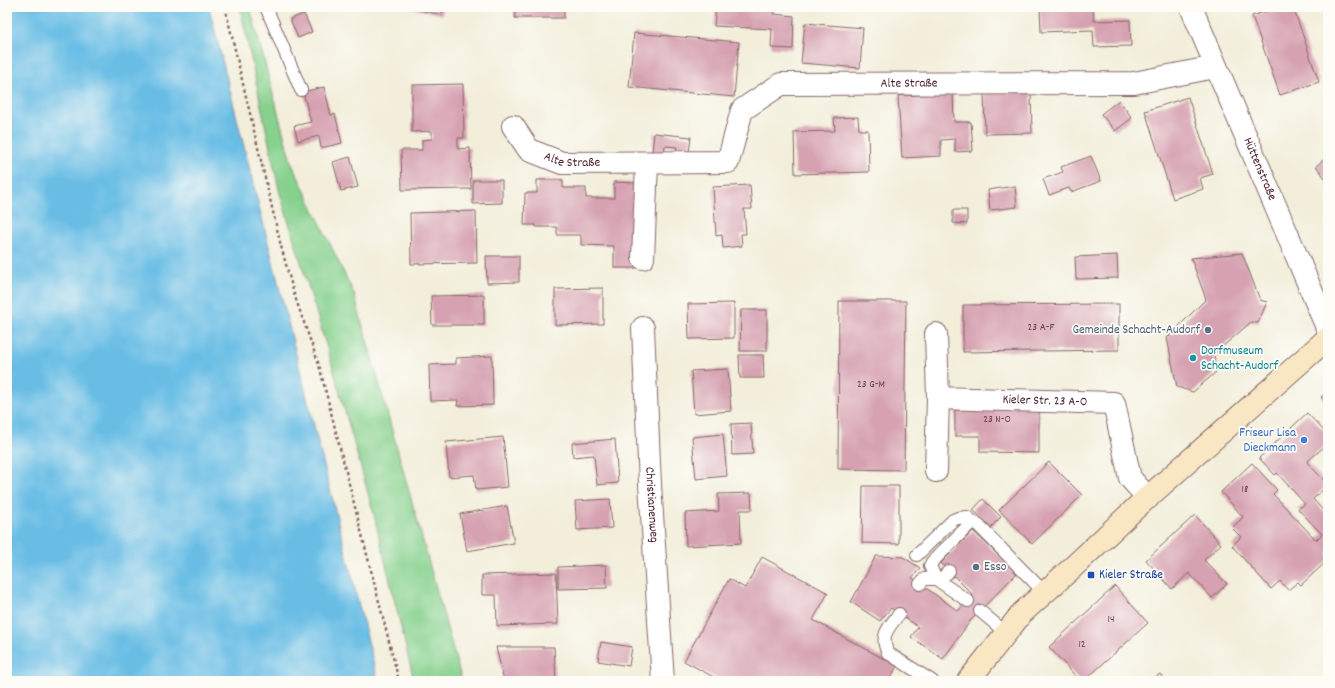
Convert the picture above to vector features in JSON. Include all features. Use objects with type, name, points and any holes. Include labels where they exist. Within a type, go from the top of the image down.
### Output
[{"type":"main road","points":[[968,681],[1005,632],[1044,592],[1328,338]]},
{"type":"street","name":"Hüttenstraße","points":[[1191,7],[1328,330]]},
{"type":"street","name":"Alte Straße","points":[[513,126],[529,150],[562,163],[728,162],[742,110],[781,84],[1134,83],[1215,66]]},
{"type":"street","points":[[643,258],[647,163]]},
{"type":"street","name":"Christianenweg","points":[[643,328],[650,484],[663,681]]},
{"type":"street","points":[[936,334],[938,398],[936,471]]},
{"type":"street","name":"Kieler Str. 23 A-O","points":[[938,398],[1114,403],[1130,478],[1148,498]]},
{"type":"lane","points":[[266,7],[301,90]]},
{"type":"lane","points":[[920,584],[924,579],[955,587],[930,566],[927,556],[922,554],[917,555],[953,520],[967,517],[975,523],[995,548],[1044,592]]},
{"type":"lane","points":[[930,566],[932,562],[970,524],[975,523]]},
{"type":"lane","points":[[980,611],[1005,632]]},
{"type":"lane","points":[[899,614],[885,632],[885,648],[888,653],[932,681]]},
{"type":"path","points":[[225,7],[281,246],[294,294],[319,365],[399,681]]},
{"type":"green space","points":[[240,7],[250,7],[291,162],[354,294],[462,681],[414,681],[373,511],[330,358],[279,190]]},
{"type":"water","points":[[7,7],[209,7],[378,681],[7,681]]},
{"type":"building","points":[[406,7],[444,7],[442,15]]},
{"type":"building","points":[[503,7],[564,7],[564,18],[515,18],[515,10],[503,10]]},
{"type":"building","points":[[716,7],[775,7],[774,14],[794,16],[793,49],[771,48],[772,29],[714,26]]},
{"type":"building","points":[[1040,7],[1093,7],[1094,21],[1130,20],[1131,46],[1094,47],[1093,30],[1041,32]]},
{"type":"building","points":[[1279,7],[1293,7],[1319,82],[1280,95],[1252,16]]},
{"type":"building","points":[[304,14],[312,32],[298,38],[290,19]]},
{"type":"building","points":[[805,23],[863,28],[860,68],[801,63]]},
{"type":"building","points":[[634,33],[739,42],[734,97],[629,87]]},
{"type":"building","points":[[463,84],[464,138],[458,138],[458,149],[470,148],[471,189],[402,190],[401,150],[422,150],[422,140],[432,139],[432,131],[412,132],[412,85]]},
{"type":"building","points":[[324,87],[331,115],[335,114],[342,143],[321,148],[319,136],[298,141],[294,126],[311,122],[303,92]]},
{"type":"building","points":[[1031,92],[1032,133],[985,134],[984,93]]},
{"type":"building","points":[[953,93],[954,122],[971,122],[973,151],[955,152],[955,139],[941,140],[941,156],[902,158],[898,96]]},
{"type":"building","points":[[1188,97],[1213,174],[1200,178],[1203,189],[1173,199],[1145,111]]},
{"type":"building","points":[[1119,100],[1132,118],[1115,131],[1101,114]]},
{"type":"building","points":[[858,117],[859,130],[868,130],[869,172],[795,174],[794,132],[835,131],[834,118]]},
{"type":"building","points":[[654,133],[691,137],[689,153],[676,151],[677,147],[665,146],[664,153],[652,152]]},
{"type":"building","points":[[1091,156],[1101,181],[1071,192],[1069,188],[1049,195],[1043,179],[1063,172],[1061,167]]},
{"type":"building","points":[[1328,156],[1328,182],[1316,166]]},
{"type":"building","points":[[350,157],[358,187],[341,191],[333,162]]},
{"type":"building","points":[[473,180],[502,180],[502,203],[473,204]]},
{"type":"building","points":[[537,180],[563,180],[563,188],[586,188],[586,198],[614,198],[614,182],[637,183],[636,268],[614,268],[614,246],[581,245],[581,235],[557,235],[557,227],[536,227],[536,225],[524,225],[525,193],[537,193]]},
{"type":"building","points":[[750,185],[752,209],[744,209],[746,234],[741,234],[742,246],[723,248],[722,235],[716,236],[713,187]]},
{"type":"building","points":[[1015,186],[1017,207],[990,210],[988,190]]},
{"type":"building","points":[[953,210],[967,210],[967,224],[953,223]]},
{"type":"building","points":[[476,211],[477,263],[411,264],[410,213]]},
{"type":"building","name":"Gemeinde Schacht-Audorf","points":[[1242,253],[1260,300],[1267,302],[1258,323],[1251,322],[1214,354],[1216,372],[1193,392],[1177,387],[1167,338],[1206,299],[1191,258]]},
{"type":"building","points":[[1117,255],[1118,278],[1076,279],[1075,257]]},
{"type":"building","points":[[486,256],[519,256],[519,282],[487,283]]},
{"type":"building","points":[[603,288],[603,324],[555,325],[555,289]]},
{"type":"building","points":[[484,295],[484,325],[432,325],[431,296]]},
{"type":"building","points":[[839,301],[906,301],[904,470],[838,469]]},
{"type":"building","points":[[734,303],[734,338],[689,339],[688,304]]},
{"type":"building","points":[[1119,304],[1119,350],[963,352],[963,305]]},
{"type":"building","points":[[741,310],[767,310],[767,351],[740,351]]},
{"type":"building","points":[[739,355],[763,355],[764,378],[740,378]]},
{"type":"building","points":[[492,356],[493,405],[457,406],[458,400],[430,401],[429,365],[456,364],[456,358]]},
{"type":"building","points":[[728,369],[731,411],[694,414],[691,371]]},
{"type":"building","points":[[1328,392],[1328,405],[1321,397]]},
{"type":"building","points":[[955,404],[1039,404],[1039,453],[980,452],[980,436],[955,436]]},
{"type":"building","points":[[1307,413],[1328,435],[1328,443],[1307,462],[1328,485],[1313,499],[1328,516],[1328,560],[1301,585],[1298,582],[1288,590],[1280,581],[1271,589],[1232,546],[1241,537],[1232,528],[1243,517],[1221,492],[1252,463],[1277,490],[1273,494],[1316,540],[1322,534],[1298,509],[1305,504],[1277,473],[1275,475],[1259,458]]},
{"type":"building","points":[[751,423],[753,454],[732,455],[731,424]]},
{"type":"building","points":[[723,434],[727,476],[696,479],[692,437]]},
{"type":"building","points":[[503,437],[508,487],[476,490],[474,475],[449,477],[446,442]]},
{"type":"building","points":[[615,439],[618,483],[597,485],[594,455],[573,457],[572,443]]},
{"type":"building","points":[[1049,462],[1082,495],[1032,544],[999,510]]},
{"type":"building","points":[[863,486],[899,486],[899,544],[862,543]]},
{"type":"building","points":[[751,493],[752,510],[740,510],[741,543],[686,546],[685,513],[719,511],[718,494]]},
{"type":"building","points":[[610,499],[612,528],[577,530],[575,501]]},
{"type":"building","points":[[983,499],[1001,517],[991,527],[973,510]]},
{"type":"building","points":[[507,506],[514,543],[467,551],[460,514]]},
{"type":"building","points":[[1195,515],[1221,544],[1204,560],[1227,584],[1212,598],[1189,573],[1172,589],[1146,560]]},
{"type":"building","points":[[973,531],[1017,573],[971,620],[943,659],[911,637],[918,627],[891,608],[880,621],[851,602],[876,556],[903,557],[920,568],[912,578],[958,611],[973,595],[941,563]]},
{"type":"building","points":[[762,557],[828,593],[813,620],[897,666],[889,681],[721,681],[684,661],[729,579],[745,588]]},
{"type":"building","points":[[606,565],[607,588],[558,589],[558,567]]},
{"type":"building","points":[[556,573],[558,624],[497,626],[496,595],[482,595],[482,575]]},
{"type":"building","points":[[1115,586],[1148,623],[1084,681],[1080,681],[1049,647]]},
{"type":"building","points":[[601,642],[632,647],[629,666],[598,661]]},
{"type":"building","points":[[496,647],[554,647],[556,681],[504,681]]},
{"type":"building","points":[[1160,674],[1166,681],[1150,681]]},
{"type":"place","name":"Gemeinde Schacht-Audorf","points":[[1208,330]]},
{"type":"place","name":"Dorfmuseum Schacht-Audorf","points":[[1193,358]]},
{"type":"place","name":"Friseur Lisa Dieckmann","points":[[1304,440]]},
{"type":"place","name":"Esso","points":[[976,567]]},
{"type":"place","name":"Kieler Straße","points":[[1091,575]]}]
